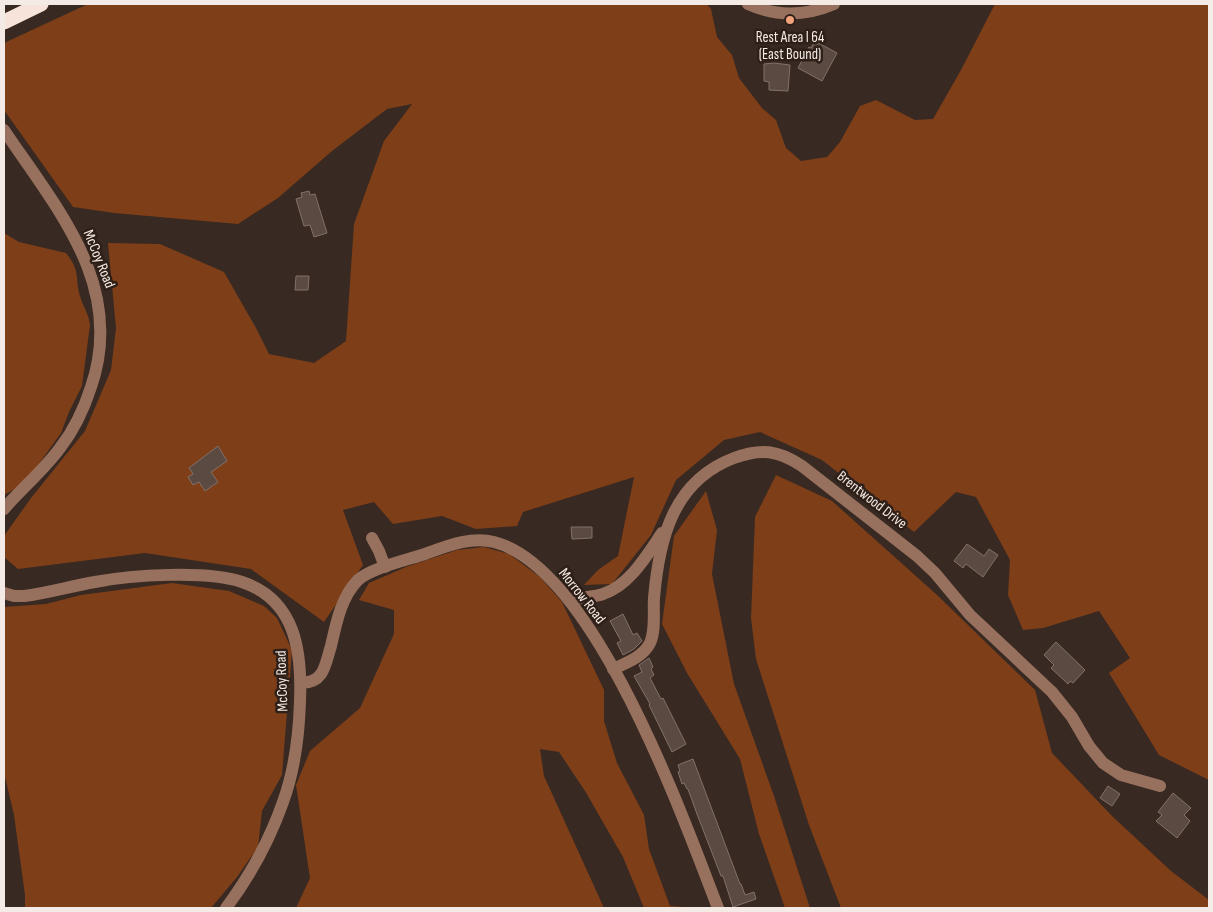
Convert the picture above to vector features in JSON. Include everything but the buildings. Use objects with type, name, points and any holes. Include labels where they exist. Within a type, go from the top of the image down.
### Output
[{"type":"highway","points":[[4,22],[41,4]]},
{"type":"street","points":[[748,4],[758,9],[776,13],[794,14],[834,4]]},
{"type":"street","name":"McCoy Road","points":[[4,130],[63,219],[81,251],[95,284],[101,330],[94,379],[80,416],[61,447],[4,509]]},
{"type":"street","name":"Brentwood Drive","points":[[613,669],[639,656],[649,644],[653,628],[655,583],[668,525],[674,510],[687,491],[702,476],[728,461],[754,452],[773,452],[792,459],[918,556],[935,572],[970,615],[1052,692],[1072,717],[1089,746],[1103,763],[1121,775],[1160,786]]},
{"type":"street","points":[[570,601],[613,590],[640,565],[668,525]]},
{"type":"street","points":[[372,538],[385,568]]},
{"type":"street","name":"Morrow Road","points":[[301,683],[316,679],[324,669],[342,608],[351,589],[359,579],[368,574],[452,544],[480,541],[506,546],[536,566],[570,601],[613,669],[632,702],[662,766],[718,908]]},
{"type":"street","name":"McCoy Road","points":[[4,593],[14,596],[37,595],[96,582],[135,577],[207,576],[242,582],[265,594],[284,613],[296,638],[301,683],[296,756],[276,820],[258,858],[226,908]]},
{"type":"shaded area","points":[[88,4],[707,4],[711,9],[717,37],[732,55],[739,78],[762,108],[776,120],[786,148],[801,161],[827,157],[840,142],[860,106],[876,100],[915,120],[933,119],[995,4],[1209,4],[1209,780],[1159,755],[1109,673],[1130,658],[1099,611],[1043,628],[1023,630],[1008,595],[1010,560],[976,497],[956,492],[914,532],[822,460],[760,432],[724,440],[676,480],[651,535],[612,584],[584,585],[598,570],[618,556],[634,477],[523,512],[517,526],[476,529],[442,516],[393,524],[374,502],[343,510],[363,565],[324,622],[251,569],[145,553],[18,569],[4,557],[4,536],[31,498],[85,431],[111,370],[116,328],[108,243],[160,244],[224,272],[269,354],[314,363],[346,341],[354,224],[384,141],[412,104],[387,109],[332,151],[278,198],[238,224],[114,213],[73,207],[4,110],[4,43]]},
{"type":"shaded area","points":[[4,233],[19,242],[66,253],[76,271],[79,292],[90,325],[82,386],[61,433],[33,472],[20,486],[4,495]]},
{"type":"shaded area","points":[[776,475],[832,501],[936,594],[1035,690],[1052,753],[1112,816],[1171,871],[1209,900],[1209,908],[841,908],[809,825],[756,659],[751,618],[755,517]]},
{"type":"shaded area","points":[[706,491],[717,530],[712,574],[734,684],[774,796],[810,908],[785,908],[759,834],[740,759],[687,673],[662,624],[674,536]]},
{"type":"shaded area","points":[[484,547],[509,554],[540,577],[562,602],[604,690],[604,721],[617,763],[644,815],[649,849],[670,906],[700,908],[644,908],[623,857],[585,791],[559,752],[540,749],[544,776],[604,908],[296,908],[310,878],[296,785],[310,751],[360,708],[394,634],[394,610],[359,600],[369,583],[406,567],[457,550]]},
{"type":"shaded area","points":[[172,583],[229,591],[264,606],[277,618],[292,650],[282,775],[262,811],[258,847],[237,877],[211,908],[25,908],[25,895],[14,815],[5,777],[4,607],[46,604],[81,595]]},
{"type":"place","name":"Rest Area I 64 (East Bound)","points":[[790,20]]}]
